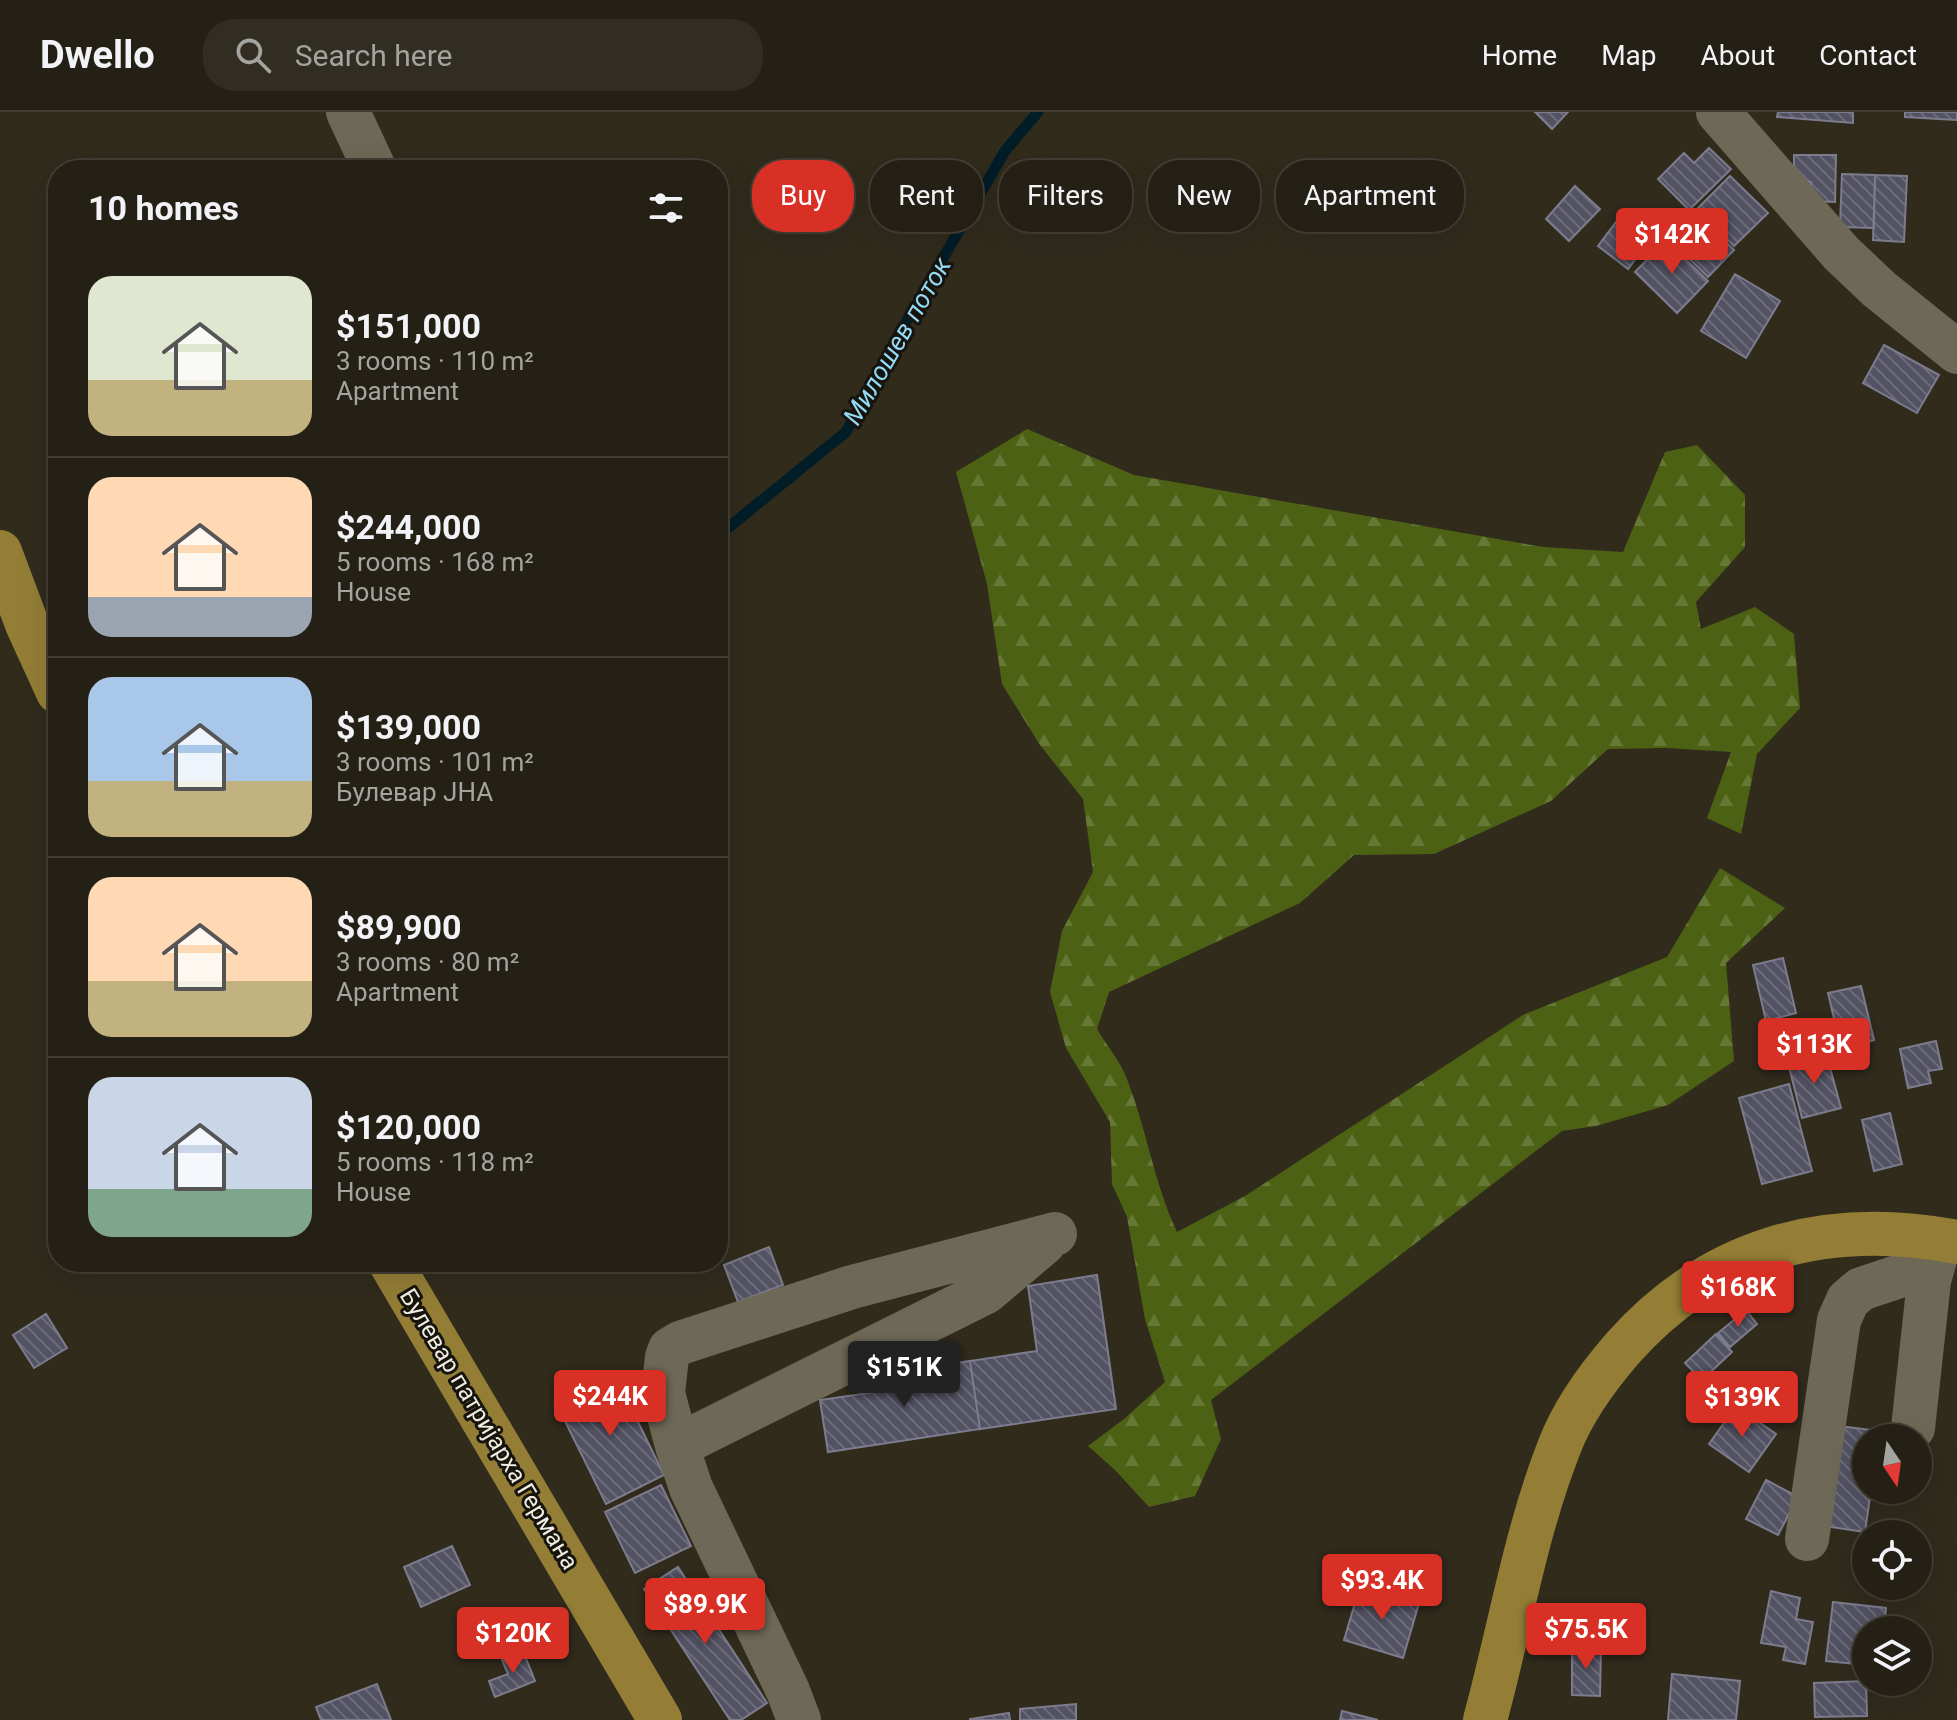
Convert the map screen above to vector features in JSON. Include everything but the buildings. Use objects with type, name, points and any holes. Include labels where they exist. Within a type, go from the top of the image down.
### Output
[{"type":"main road","points":[[0,552],[48,670]]},
{"type":"main road","points":[[1485,1720],[1537,1515],[1561,1443],[1590,1387],[1645,1324],[1682,1292],[1719,1269],[1791,1244],[1862,1233],[1944,1248]]},
{"type":"main road","name":"Булевар патријарха Германа","points":[[396,1272],[660,1720]]},
{"type":"street","points":[[348,112],[370,160]]},
{"type":"street","points":[[1718,112],[1841,253],[1879,289],[1957,352]]},
{"type":"street","points":[[677,1446],[986,1292],[1055,1234],[852,1287],[680,1343],[670,1349],[663,1393],[677,1446],[691,1488],[799,1720]]},
{"type":"street","points":[[1913,1424],[1929,1281],[1944,1248]]},
{"type":"street","points":[[1807,1539],[1839,1320],[1848,1300],[1861,1289],[1944,1248]]},
{"type":"green space","points":[[1027,429],[1134,475],[1543,547],[1623,552],[1665,452],[1697,445],[1745,495],[1745,547],[1696,602],[1701,629],[1755,607],[1794,634],[1800,708],[1757,754],[1741,834],[1707,818],[1731,752],[1667,748],[1608,749],[1551,801],[1434,854],[1354,855],[1300,903],[1109,992],[1097,1029],[1124,1072],[1177,1232],[1245,1196],[1523,1015],[1667,957],[1720,868],[1785,908],[1726,963],[1734,1061],[1668,1105],[1596,1126],[1562,1131],[1211,1400],[1221,1439],[1195,1496],[1149,1507],[1088,1446],[1165,1382],[1145,1319],[1127,1217],[1112,1184],[1110,1122],[1066,1048],[1050,992],[1062,931],[1093,872],[1083,799],[1040,745],[1002,684],[987,584],[956,472]]},
{"type":"waterway","name":"Милошев поток","points":[[728,528],[846,432],[1005,151],[1038,112]]}]
